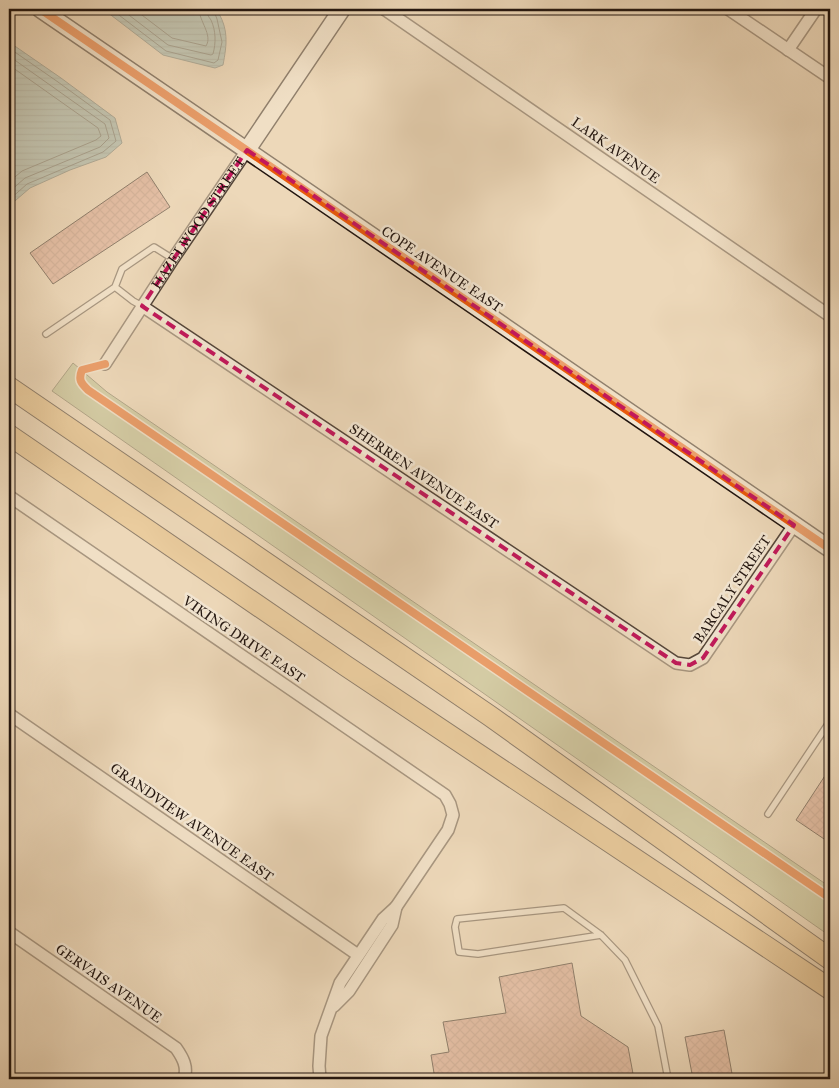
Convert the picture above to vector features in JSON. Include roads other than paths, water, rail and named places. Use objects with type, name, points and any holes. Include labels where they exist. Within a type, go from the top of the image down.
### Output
[{"type":"highway","points":[[9,387],[490,716],[830,959]]},
{"type":"highway","points":[[9,435],[346,666],[830,989]]},
{"type":"highway","points":[[712,874],[830,949]]},
{"type":"highway","points":[[760,943],[830,1003]]},
{"type":"street","name":"COPE AVENUE EAST","points":[[40,9],[830,549]]},
{"type":"street","name":"HAZELWOOD STREET","points":[[105,364],[173,259],[342,9]]},
{"type":"street","name":"LARK AVENUE","points":[[384,9],[830,316]]},
{"type":"street","points":[[728,9],[830,78]]},
{"type":"street","points":[[788,50],[816,9]]},
{"type":"street","name":"SHERREN AVENUE EAST","points":[[142,306],[676,663],[690,665]]},
{"type":"street","name":"VIKING DRIVE EAST","points":[[10,499],[445,795],[453,815],[448,830],[396,907]]},
{"type":"street","name":"BARCALY STREET","points":[[690,665],[703,658],[794,525]]},
{"type":"street","name":"GRANDVIEW AVENUE EAST","points":[[9,714],[358,955]]},
{"type":"street","points":[[320,1079],[321,1036],[340,983],[383,919],[396,907]]},
{"type":"street","points":[[332,1009],[349,991],[392,925],[396,907]]},
{"type":"street","name":"GERVAIS AVENUE","points":[[9,932],[176,1048],[186,1065],[184,1079]]},
{"type":"lane","points":[[46,334],[116,286],[122,269],[154,247],[173,259]]},
{"type":"lane","points":[[116,286],[133,301],[142,306]]},
{"type":"lane","points":[[768,814],[830,721]]},
{"type":"lane","points":[[601,935],[478,954],[460,952],[455,927],[457,919],[564,908],[601,935],[625,960],[658,1026],[668,1079]]},
{"type":"water","points":[[103,9],[216,9],[223,23],[226,36],[223,65],[215,68],[163,55]]},
{"type":"water","points":[[9,42],[115,118],[122,143],[106,157],[70,170],[30,188],[9,206]]}]
